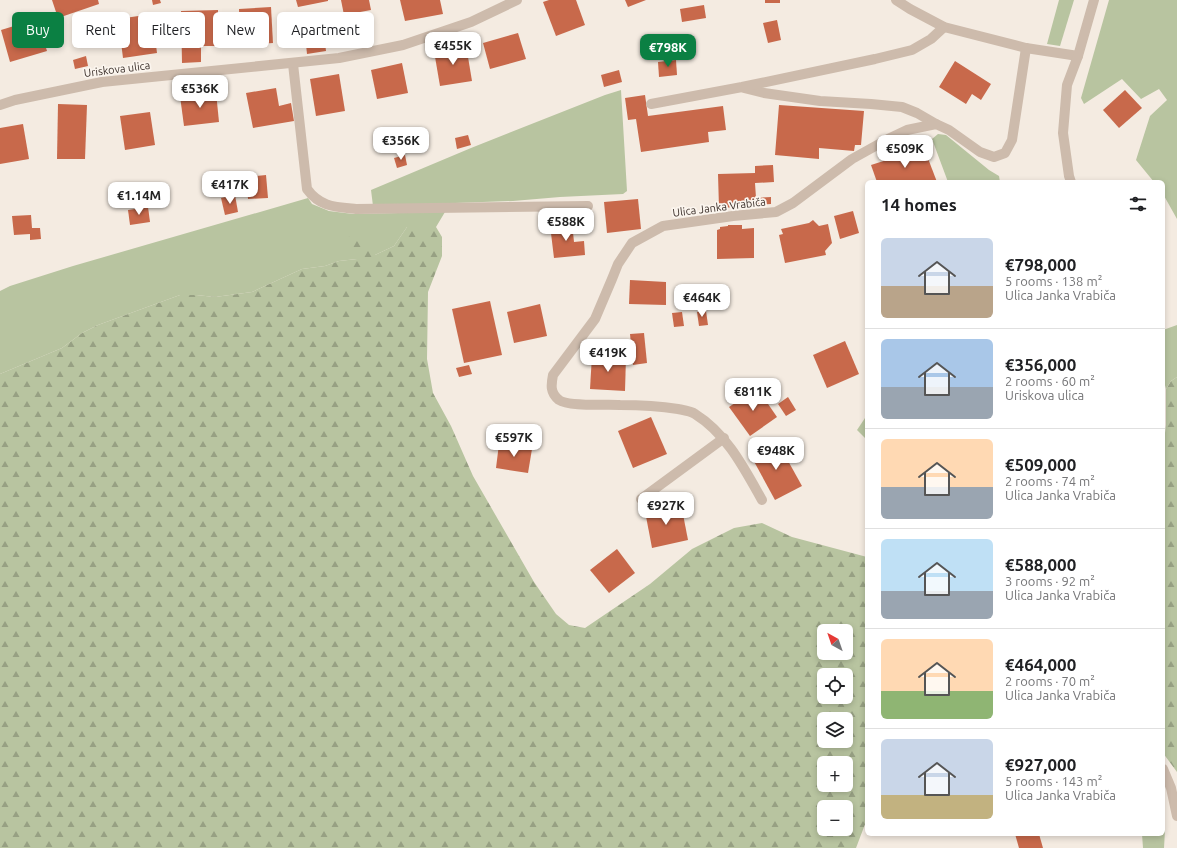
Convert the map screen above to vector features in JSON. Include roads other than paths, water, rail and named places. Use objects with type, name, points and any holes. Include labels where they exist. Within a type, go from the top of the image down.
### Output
[{"type":"street","name":"Uriskova ulica","points":[[0,105],[15,100],[102,82],[293,64],[340,58],[403,44],[471,22],[517,0]]},
{"type":"street","points":[[896,0],[944,27],[1026,48],[1078,56]]},
{"type":"street","points":[[1070,179],[1063,133],[1067,85],[1078,56],[1094,0]]},
{"type":"street","points":[[651,104],[742,87],[912,50],[931,39],[944,27]]},
{"type":"street","points":[[742,87],[764,93],[820,101],[902,107],[917,113],[949,130],[980,152],[994,157],[1005,153],[1012,140],[1026,48]]},
{"type":"street","points":[[293,64],[307,189],[314,198],[322,203],[336,207],[356,209],[588,206]]},
{"type":"street","name":"Ulica Janka Vrabiča","points":[[762,500],[741,462],[724,438],[694,412],[669,408],[576,404],[560,401],[552,392],[551,384],[553,375],[595,318],[618,264],[632,243],[663,226],[733,216],[776,212],[793,203],[852,160],[888,139],[907,130],[936,124]]},
{"type":"street","points":[[641,499],[724,438]]},
{"type":"street","points":[[1165,774],[1171,788],[1177,816]]}]
